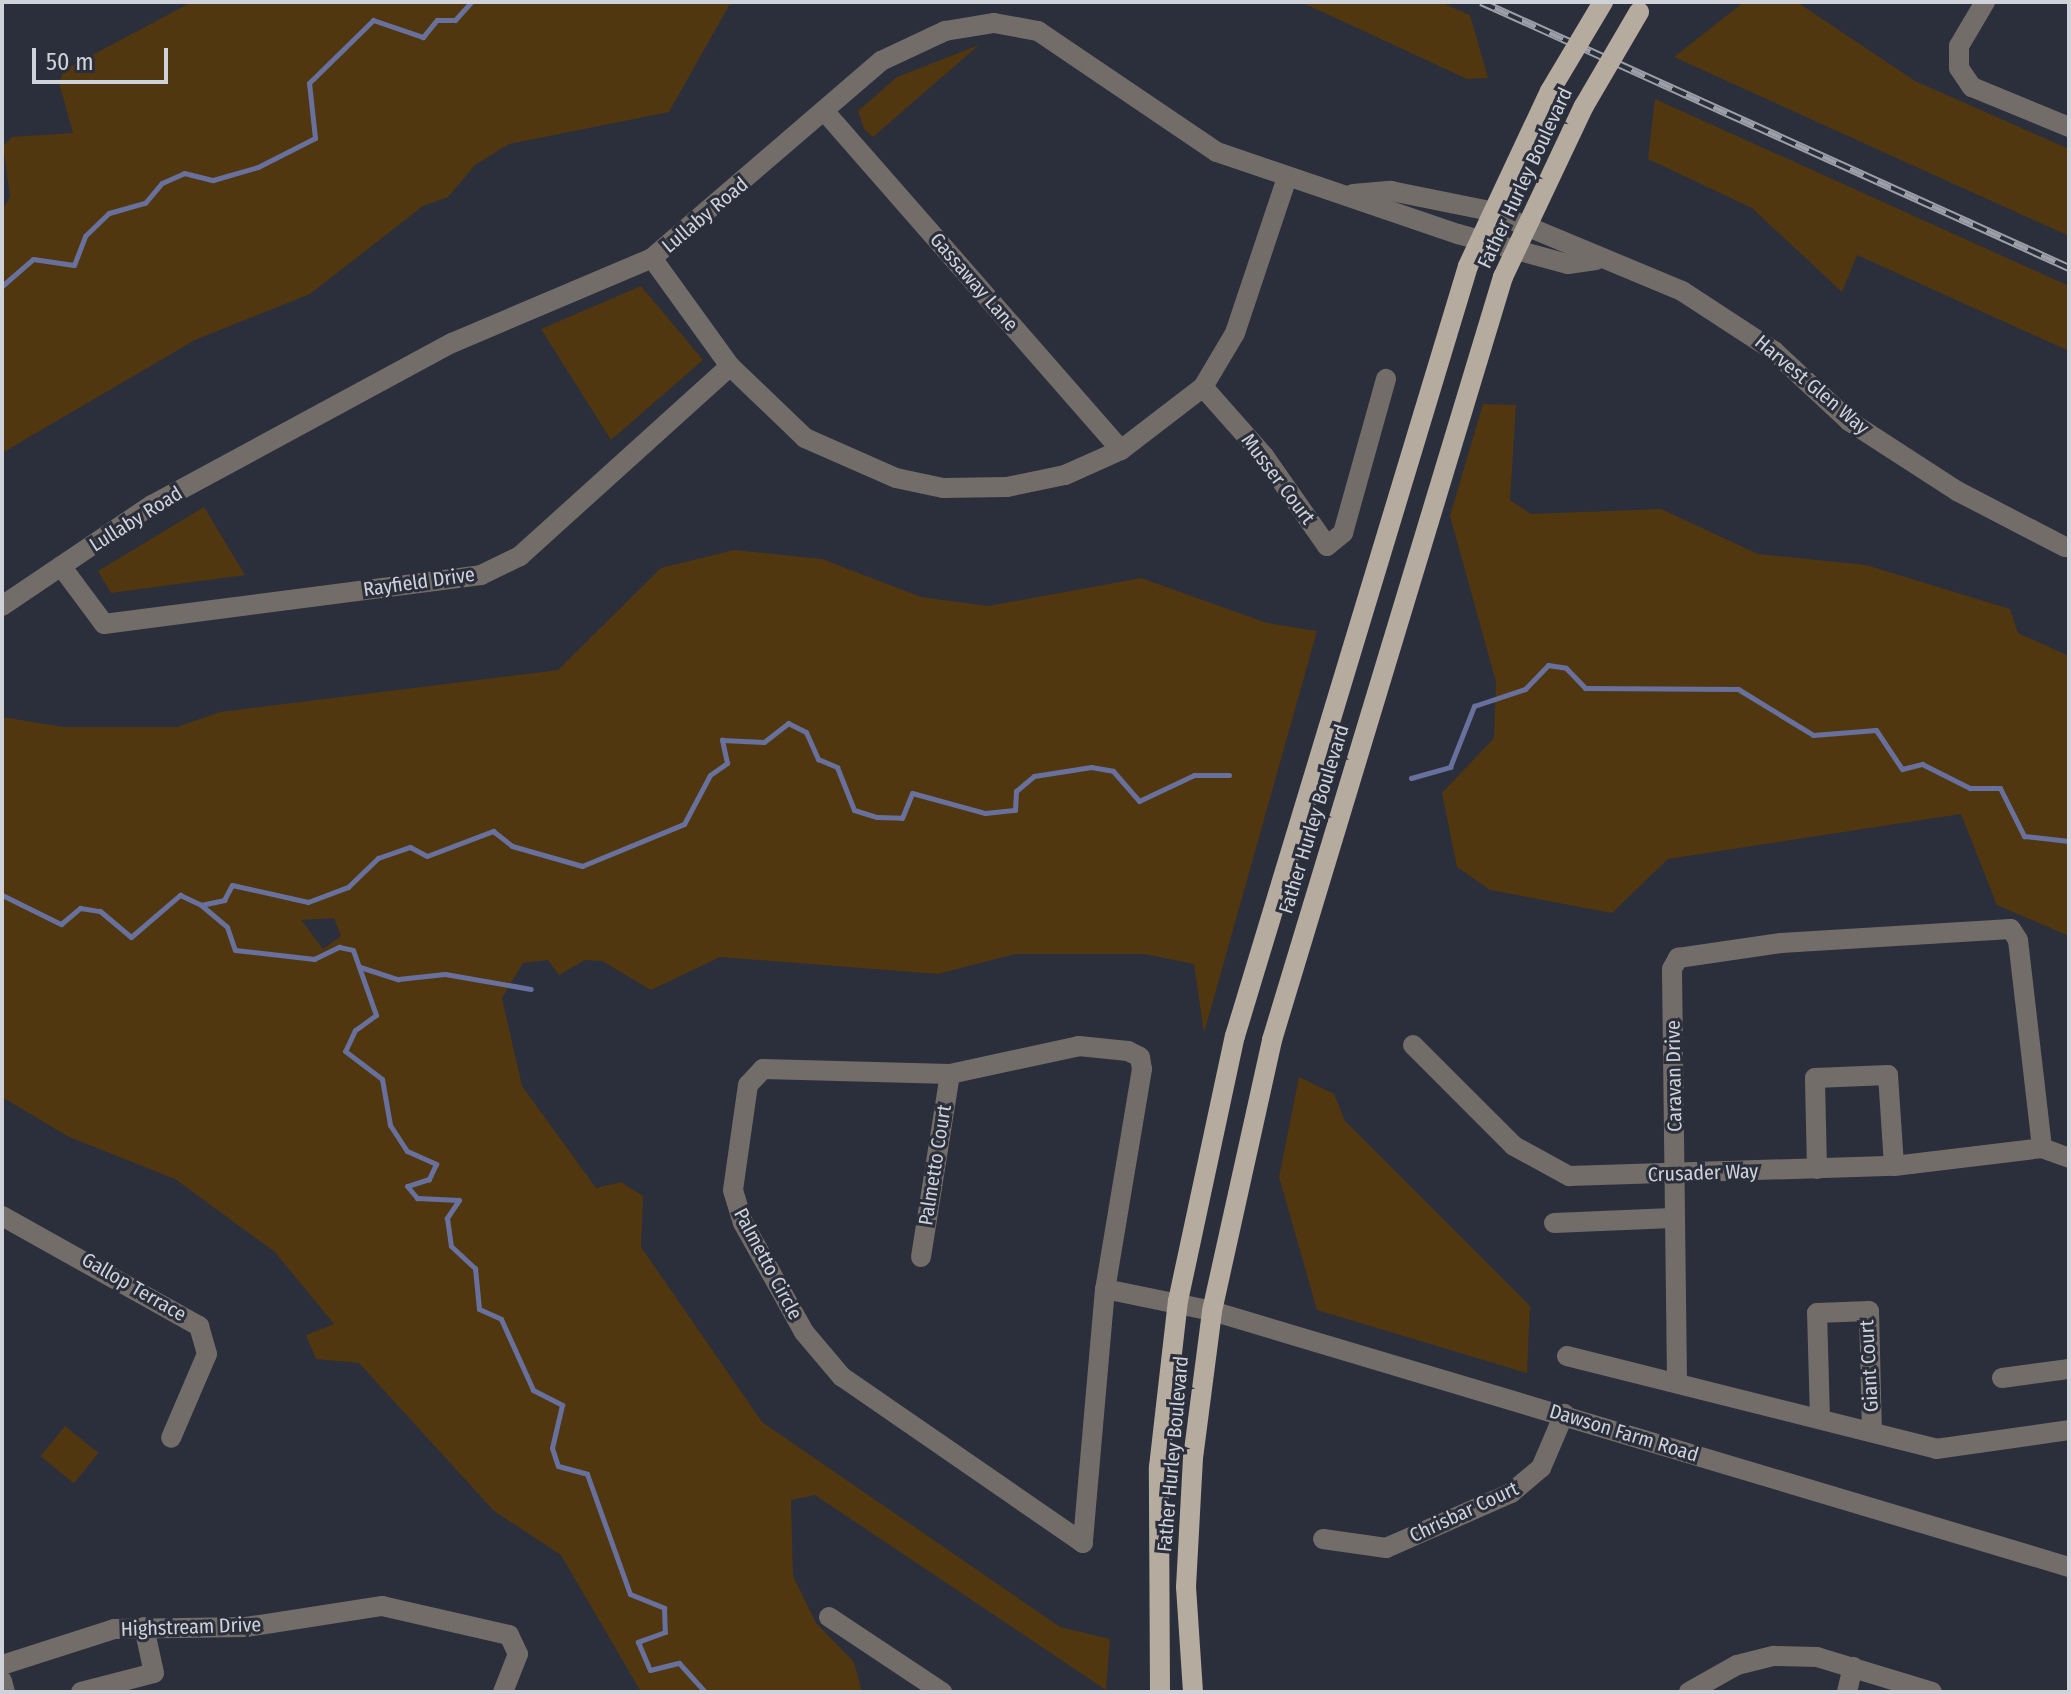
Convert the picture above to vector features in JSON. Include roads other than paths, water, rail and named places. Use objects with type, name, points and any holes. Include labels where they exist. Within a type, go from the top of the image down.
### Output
[{"type":"main road","name":"Father Hurley Boulevard","points":[[1160,1692],[1159,1467],[1178,1301],[1235,1036],[1480,235],[1550,91],[1603,2]]},
{"type":"main road","name":"Father Hurley Boulevard","points":[[1193,1692],[1188,1547],[1212,1311],[1272,1040],[1515,245],[1584,106],[1643,7]]},
{"type":"street","points":[[1985,2],[1959,46],[1959,68],[1972,87],[2069,127]]},
{"type":"street","name":"Lullaby Road","points":[[2,606],[152,505],[452,343],[652,258],[912,42],[994,23],[1038,31],[1079,52],[1155,116],[1217,152],[1287,178],[1353,194],[1386,212],[1480,235]]},
{"type":"street","name":"Gassaway Lane","points":[[826,113],[1121,450]]},
{"type":"street","points":[[652,258],[730,366],[805,438],[896,478],[943,488],[1007,487],[1065,475],[1121,450],[1203,387],[1235,333],[1287,178]]},
{"type":"street","name":"Lullaby Road","points":[[1353,194],[1391,191],[1490,211]]},
{"type":"street","name":"Harvest Glen Way","points":[[1490,211],[1526,221],[1596,260],[1668,285],[1730,318],[1849,421],[1957,491],[2068,544]]},
{"type":"street","name":"Harvest Glen Way","points":[[1480,235],[1568,264],[1596,260]]},
{"type":"street","name":"Rayfield Drive","points":[[61,566],[104,624],[481,575],[520,556],[730,366]]},
{"type":"street","name":"Musser Court","points":[[1203,387],[1264,456],[1327,546],[1343,533],[1386,379]]},
{"type":"street","name":"Caravan Drive","points":[[1677,1380],[1672,1218],[1676,1175],[1672,969],[1678,958],[1996,926],[2018,940],[2042,1148]]},
{"type":"street","name":"Crusader Way","points":[[1413,1045],[1533,1162],[1569,1176],[1894,1166],[2042,1148]]},
{"type":"street","name":"Palmetto Circle","points":[[1079,1046],[1140,1057],[1105,1289],[1083,1543],[842,1377],[804,1332],[735,1206],[751,1074],[863,1067],[950,1074],[1079,1046]]},
{"type":"street","name":"Palmetto Court","points":[[921,1257],[950,1074]]},
{"type":"street","points":[[1817,1169],[1815,1078],[1888,1075],[1894,1166]]},
{"type":"street","points":[[2042,1148],[2069,1158]]},
{"type":"street","name":"Gallop Terrace","points":[[2,1216],[199,1326],[207,1354],[171,1438]]},
{"type":"street","points":[[1554,1223],[1672,1218]]},
{"type":"street","points":[[1105,1289],[1178,1301]]},
{"type":"street","name":"Dawson Farm Road","points":[[1178,1301],[2069,1567]]},
{"type":"street","name":"Giant Court","points":[[1820,1419],[1817,1313],[1869,1311],[1872,1432]]},
{"type":"street","points":[[1567,1356],[1677,1380],[1872,1432],[1956,1449],[2069,1430]]},
{"type":"street","points":[[2002,1378],[2069,1369]]},
{"type":"street","name":"Chrisbar Court","points":[[1323,1539],[1386,1548],[1511,1493],[1541,1468],[1564,1414]]},
{"type":"street","name":"Highstream Drive","points":[[2,1665],[93,1634],[144,1627],[246,1627],[361,1606],[422,1611],[509,1635],[518,1654],[503,1692]]},
{"type":"street","points":[[829,1617],[942,1692]]},
{"type":"street","points":[[81,1692],[154,1673],[144,1627]]},
{"type":"street","points":[[1689,1692],[1737,1665],[1774,1656],[1853,1667],[1932,1692]]},
{"type":"street","points":[[1847,1692],[1853,1667]]},
{"type":"street","points":[[2,1681],[5,1692]]},
{"type":"waterway","points":[[2,286],[33,259],[74,265],[85,236],[109,213],[145,203],[162,183],[184,173],[213,180],[258,167],[315,138],[309,83],[373,20],[423,37],[437,20],[455,20],[471,2]]},
{"type":"waterway","points":[[1411,778],[1450,767],[1474,706],[1525,689],[1548,665],[1566,668],[1585,688],[1738,689],[1813,735],[1876,730],[1902,769],[1922,764],[1970,788],[2000,788],[2024,836],[2069,841]]},
{"type":"waterway","points":[[2,895],[61,924],[80,908],[100,911],[131,937],[180,895],[201,905],[224,900],[232,885],[308,902],[348,887],[378,858],[410,847],[427,856],[493,831],[512,846],[582,866],[684,824],[710,775],[727,763],[722,740],[764,742],[788,723],[806,732],[818,759],[837,767],[854,810],[877,817],[902,818],[912,793],[985,813],[1015,810],[1016,791],[1034,776],[1091,767],[1113,771],[1139,801],[1194,775],[1229,775]]},
{"type":"waterway","points":[[201,905],[227,927],[235,950],[314,959],[339,947],[353,950],[376,1015],[355,1030],[345,1051],[382,1079],[390,1125],[407,1151],[436,1164],[429,1179],[407,1186],[417,1198],[459,1200],[447,1218],[451,1246],[475,1268],[479,1309],[501,1319],[533,1390],[562,1405],[552,1448],[558,1466],[587,1474],[630,1594],[664,1608],[665,1632],[638,1642],[650,1670],[679,1663],[705,1692]]},
{"type":"waterway","points":[[360,967],[398,979],[445,974],[531,989]]},
{"type":"railway","points":[[1481,2],[2069,268]]}]
